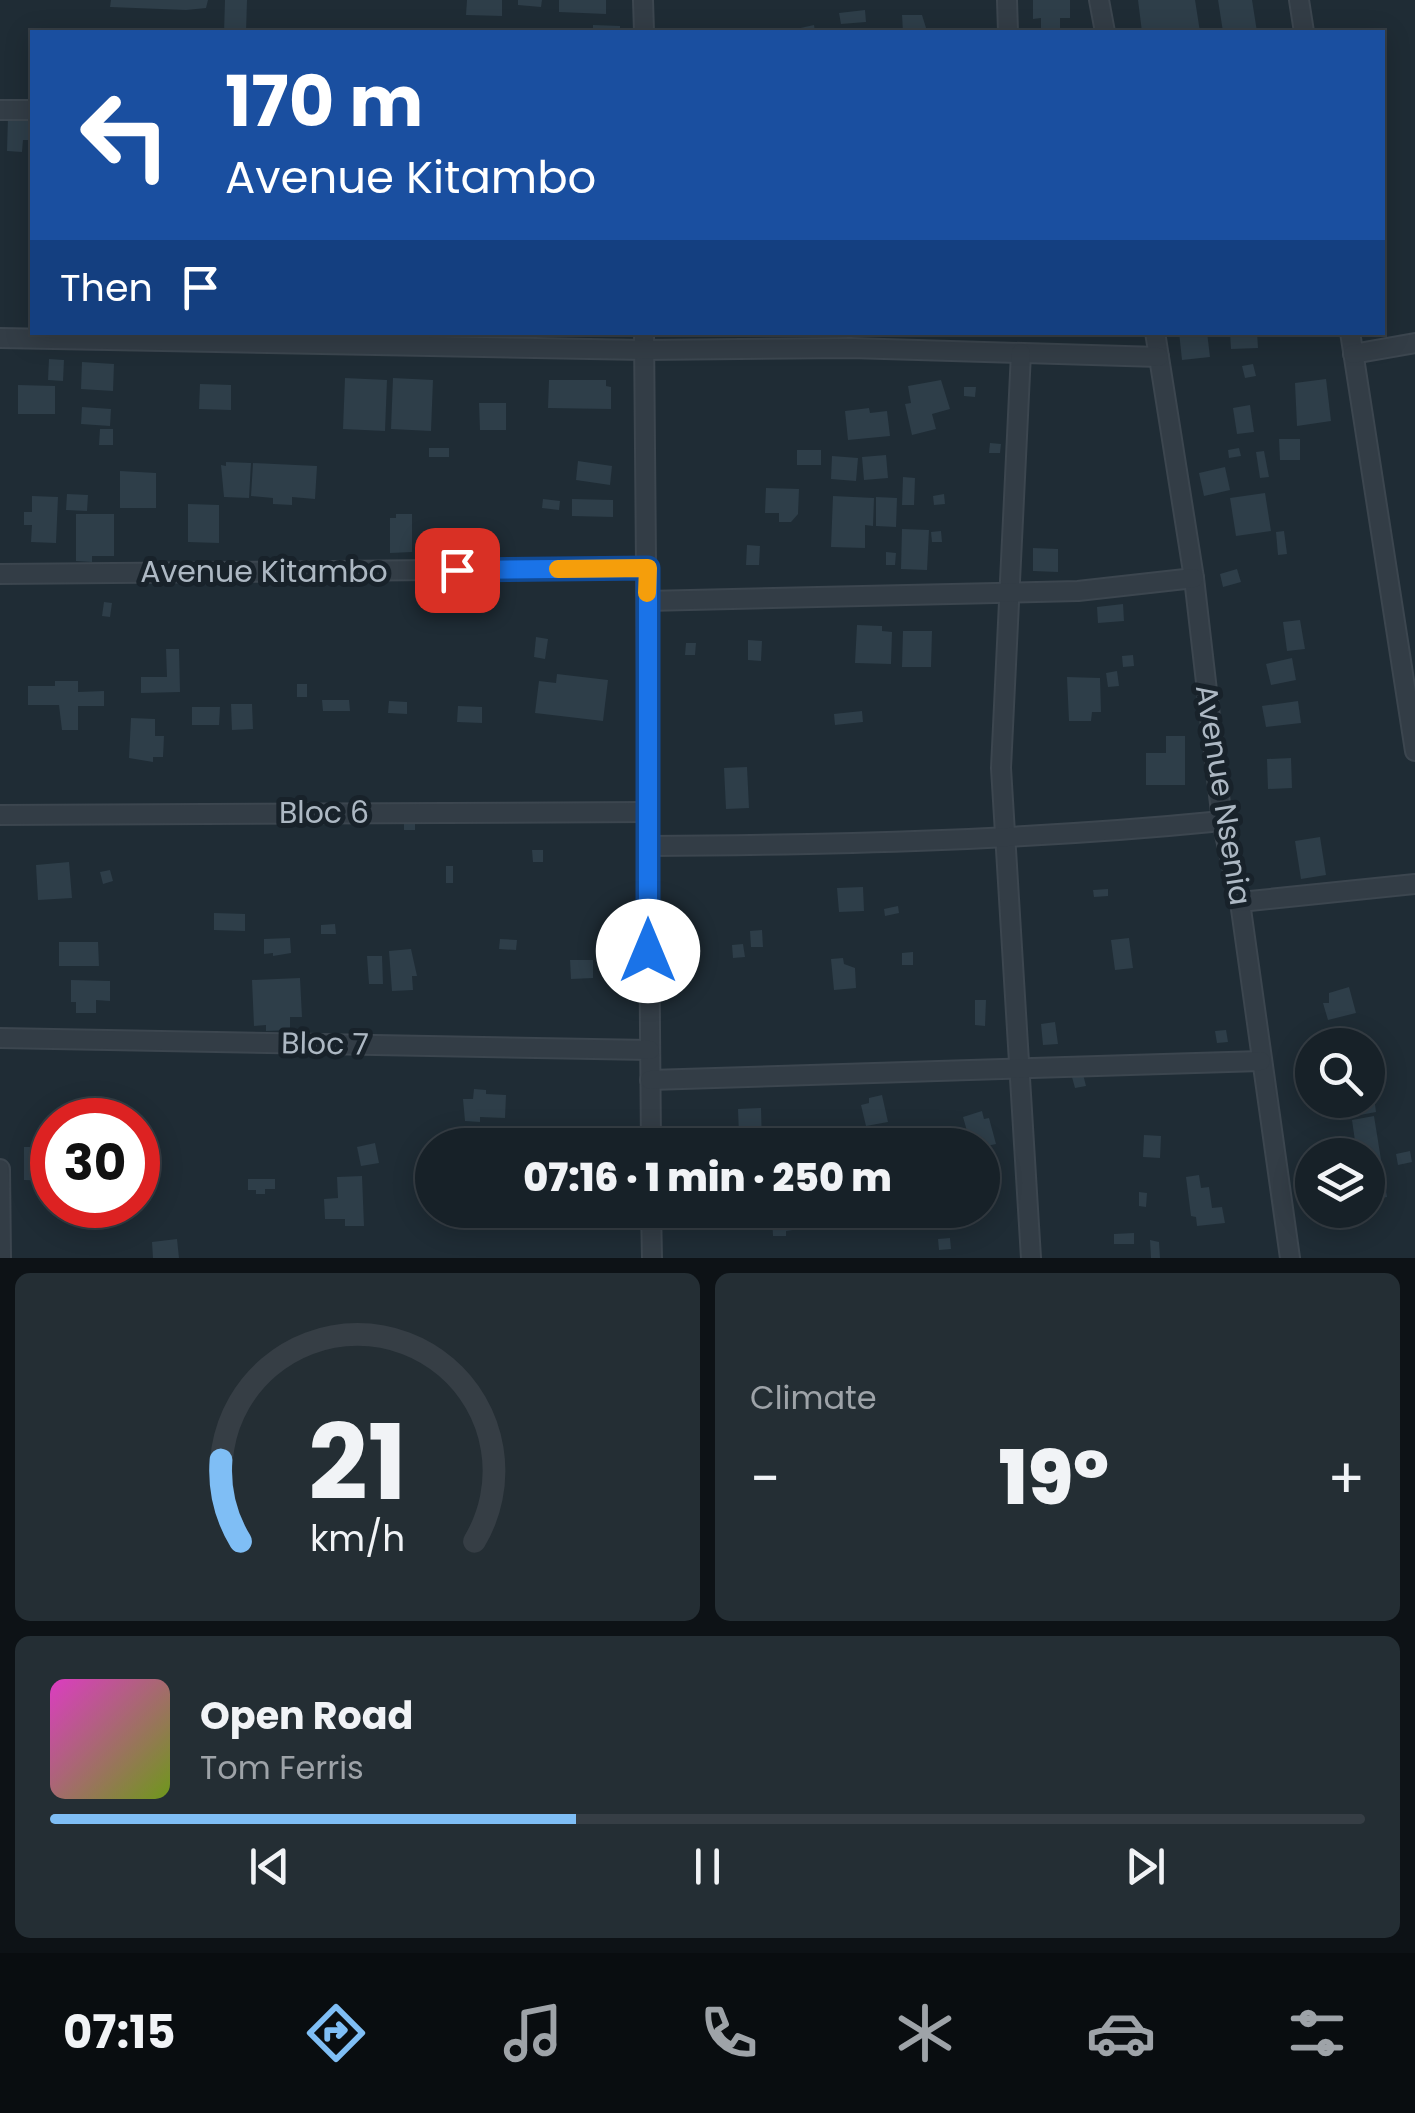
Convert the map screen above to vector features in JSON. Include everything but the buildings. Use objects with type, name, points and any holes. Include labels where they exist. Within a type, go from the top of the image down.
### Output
[{"type":"street","points":[[643,0],[644,30]]},
{"type":"street","points":[[1006,0],[1008,30]]},
{"type":"street","points":[[1099,0],[1104,30]]},
{"type":"street","points":[[1299,0],[1304,30]]},
{"type":"street","points":[[0,110],[30,110]]},
{"type":"street","name":"Avenue Nsenia","points":[[1155,335],[1194,578],[1222,821],[1240,902],[1290,1258]]},
{"type":"street","points":[[1350,335],[1415,751]]},
{"type":"street","points":[[0,338],[644,342],[1159,357]]},
{"type":"street","points":[[644,342],[650,1128]]},
{"type":"street","points":[[1353,354],[1415,343]]},
{"type":"street","points":[[1021,353],[1000,768],[1031,1258]]},
{"type":"street","name":"Avenue Kitambo","points":[[0,574],[648,568]]},
{"type":"street","points":[[647,601],[1078,591],[1194,578]]},
{"type":"street","name":"Bloc 6","points":[[0,815],[648,812]]},
{"type":"street","points":[[648,846],[1003,838],[1222,821]]},
{"type":"street","points":[[1240,902],[1415,884]]},
{"type":"street","name":"Bloc 7","points":[[0,1038],[650,1050]]},
{"type":"street","points":[[650,1080],[1261,1061]]},
{"type":"street","points":[[0,1169],[1,1258]]},
{"type":"street","points":[[651,1228],[652,1258]]},
{"type":"slow traffic","points":[[558,569],[648,568],[647,593]]},
{"type":"route","points":[[457,570],[648,568],[648,951]]}]
